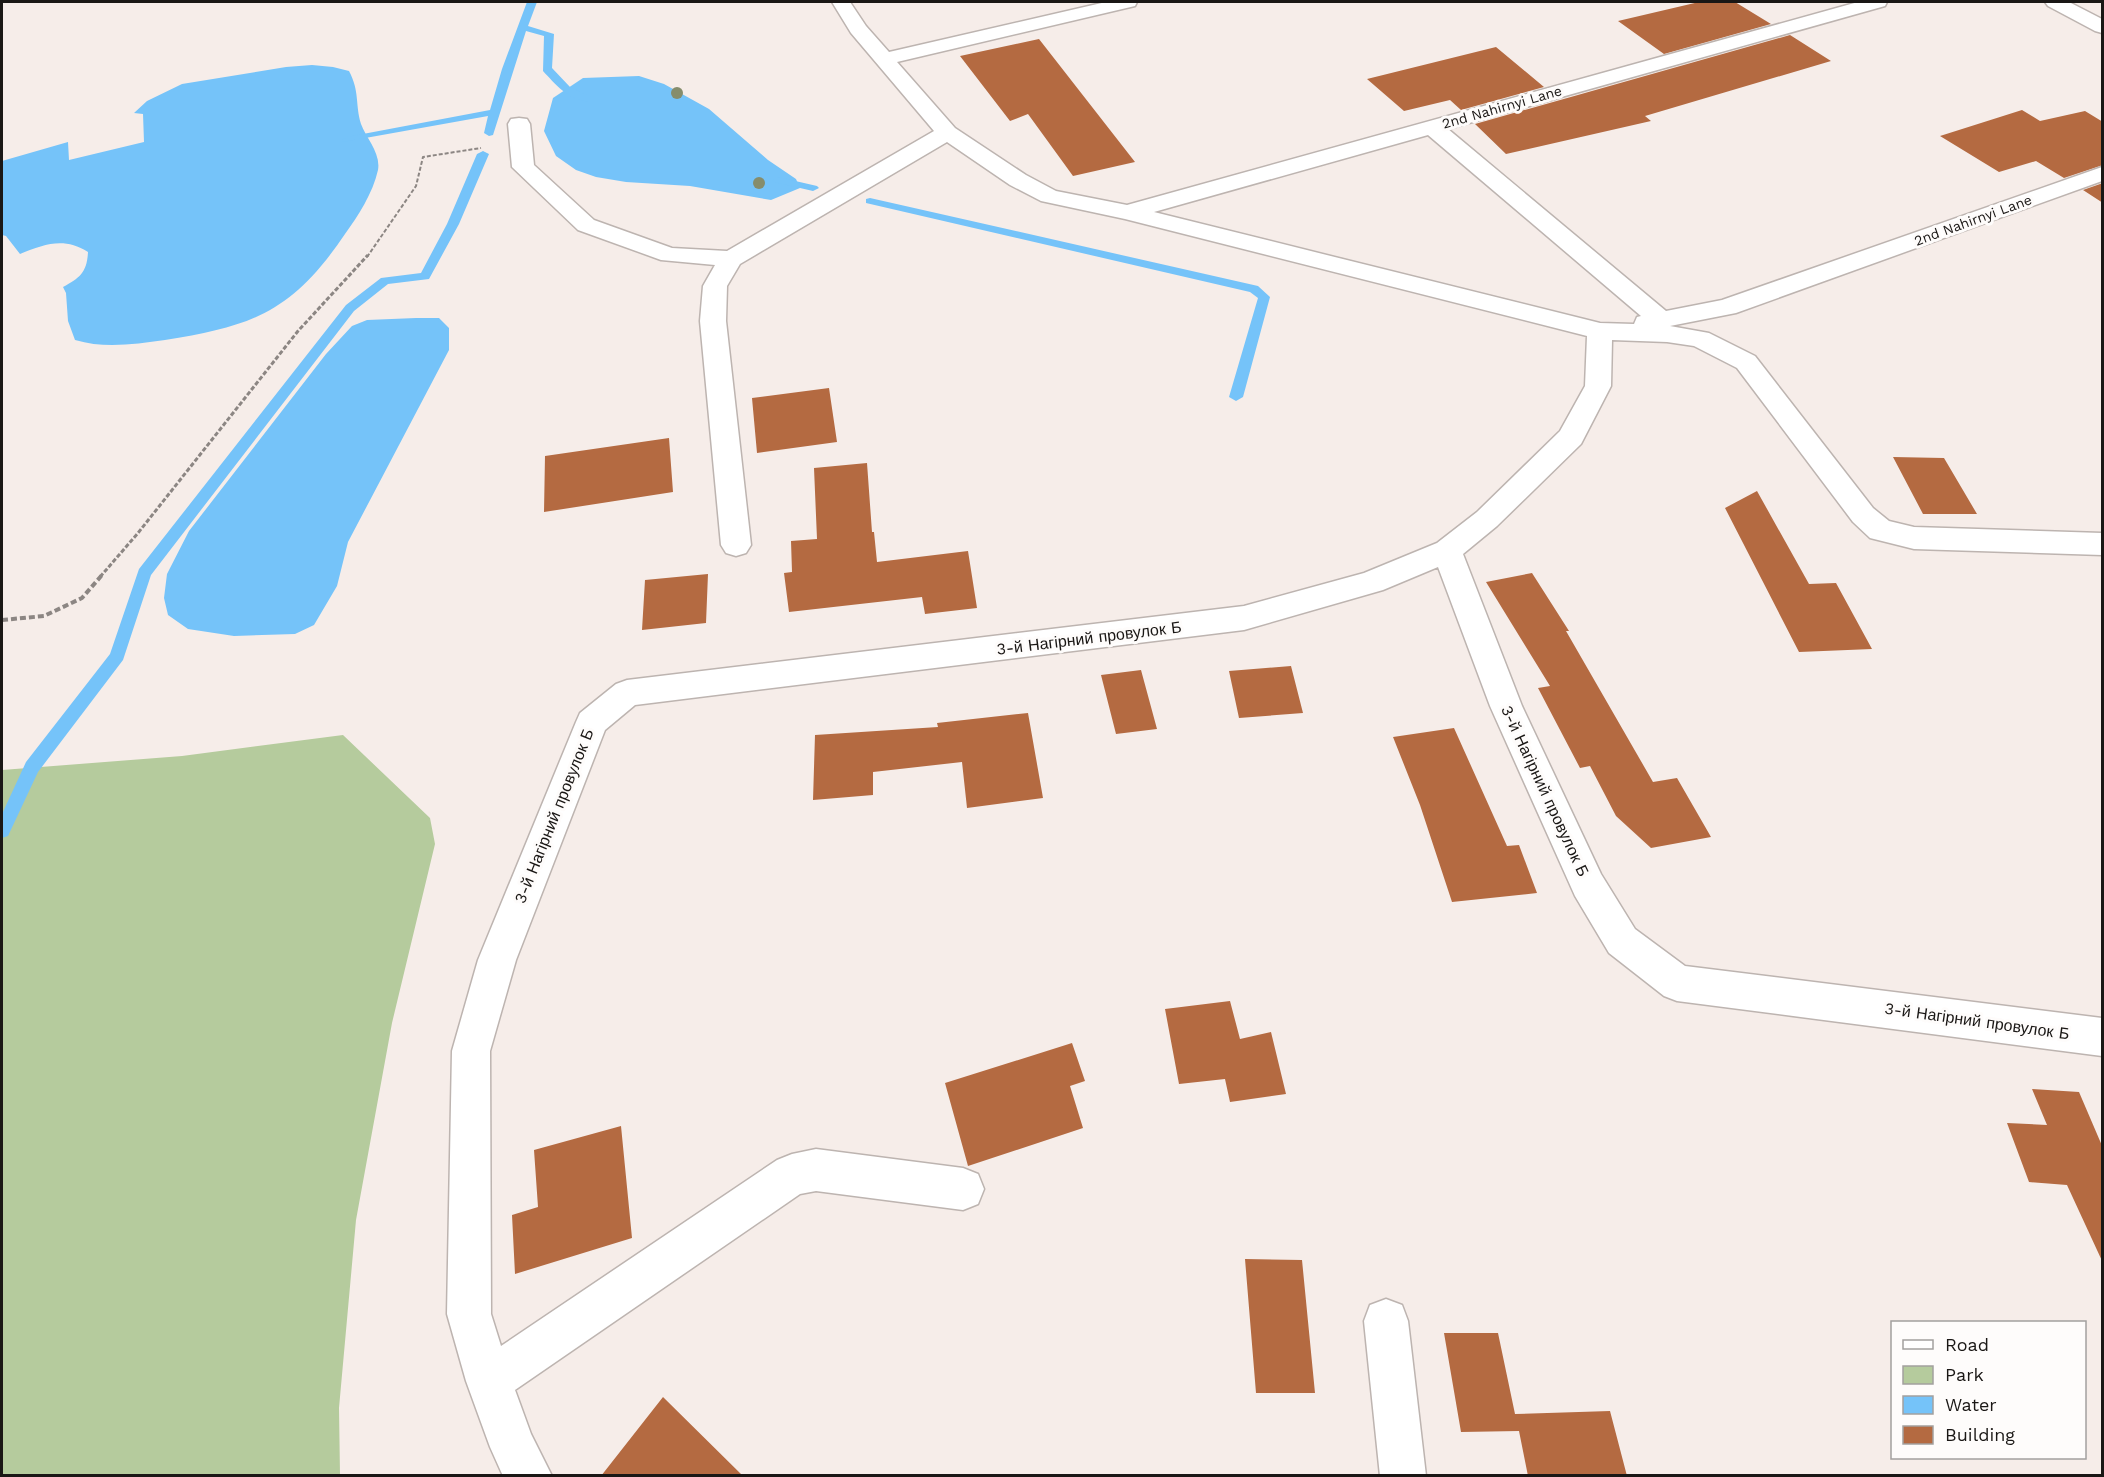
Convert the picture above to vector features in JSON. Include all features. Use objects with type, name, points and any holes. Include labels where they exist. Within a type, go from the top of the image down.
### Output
[{"type":"street","points":[[841,2],[858,29],[947,133],[1018,180],[1049,196],[1126,212],[1600,332],[1667,334],[1700,339],[1746,362],[1863,515],[1880,530],[1914,538],[2103,544]]},
{"type":"street","points":[[886,59],[1128,2]]},
{"type":"street","name":"2nd Nahirnyi Lane","points":[[1126,212],[1878,2]]},
{"type":"street","points":[[2055,2],[2103,27]]},
{"type":"street","points":[[1432,127],[1661,320]]},
{"type":"street","points":[[520,133],[523,167],[586,225],[669,255],[731,259]]},
{"type":"street","points":[[736,545],[713,321],[715,286],[731,259],[947,133]]},
{"type":"street","name":"2nd Nahirnyi Lane","points":[[1600,332],[1727,307],[2103,174]]},
{"type":"street","points":[[1700,339],[1727,307]]},
{"type":"street","points":[[1447,551],[1487,519],[1571,437],[1598,386],[1600,332]]},
{"type":"street","name":"3-й Нагірний провулок Б","points":[[529,1476],[513,1446],[489,1381],[469,1314],[471,1051],[497,960],[592,722],[627,693],[1244,618],[1372,582],[1447,551],[1506,706],[1588,885],[1622,941],[1677,983],[2103,1037]]},
{"type":"street","points":[[489,1381],[792,1174],[816,1170],[963,1189]]},
{"type":"street","points":[[1386,1321],[1403,1476]]},
{"type":"path","points":[[2,620],[44,616],[82,598],[138,533],[298,331],[365,260],[416,186],[423,157],[520,133]]},
{"type":"green space","points":[[343,735],[430,818],[435,844],[392,1023],[356,1220],[339,1408],[340,1475],[2,1475],[2,770],[182,756]]},
{"type":"water","points":[[312,65],[349,71],[355,85],[361,124],[375,152],[378,164],[376,179],[364,204],[326,260],[289,298],[247,321],[196,335],[131,344],[109,345],[75,340],[68,321],[66,293],[63,287],[82,274],[88,252],[63,243],[38,247],[20,254],[6,236],[2,235],[2,161],[68,142],[69,160],[144,142],[143,114],[134,113],[147,101],[182,84]]},
{"type":"water","points":[[639,76],[664,84],[709,109],[768,160],[796,179],[800,188],[771,200],[690,186],[626,182],[596,177],[576,170],[556,156],[544,131],[553,98],[583,78]]},
{"type":"water","points":[[439,318],[449,328],[449,350],[348,542],[337,586],[314,625],[295,634],[234,636],[188,629],[168,615],[164,598],[167,574],[189,531],[326,354],[352,326],[367,320]]},
{"type":"building","points":[[1699,2],[1735,2],[1771,24],[1664,54],[1618,21]]},
{"type":"building","points":[[1790,35],[1831,61],[1645,116],[1651,121],[1506,154],[1475,124]]},
{"type":"building","points":[[1039,39],[1135,162],[1073,176],[1028,114],[1010,121],[960,56]]},
{"type":"building","points":[[1496,47],[1544,87],[1461,110],[1450,100],[1404,111],[1367,79]]},
{"type":"building","points":[[2022,110],[2040,121],[2085,111],[2103,122],[2103,165],[2064,178],[2036,161],[1999,172],[1940,136]]},
{"type":"building","points":[[2103,183],[2103,203],[2083,190]]},
{"type":"building","points":[[829,388],[837,442],[757,453],[752,398]]},
{"type":"building","points":[[669,438],[673,492],[544,512],[545,456]]},
{"type":"building","points":[[1893,457],[1944,458],[1977,514],[1923,514]]},
{"type":"building","points":[[867,463],[872,532],[874,532],[877,562],[968,551],[977,608],[925,614],[922,597],[789,612],[784,573],[792,572],[791,541],[817,539],[814,468]]},
{"type":"building","points":[[1757,491],[1809,584],[1836,583],[1872,649],[1799,652],[1725,508]]},
{"type":"building","points":[[1532,573],[1569,631],[1566,631],[1653,782],[1677,778],[1711,837],[1651,848],[1616,816],[1590,766],[1580,768],[1538,688],[1550,686],[1486,582]]},
{"type":"building","points":[[708,574],[706,623],[642,630],[645,580]]},
{"type":"building","points":[[1291,666],[1303,713],[1239,718],[1229,671]]},
{"type":"building","points":[[1141,670],[1157,729],[1116,734],[1101,675]]},
{"type":"building","points":[[1028,713],[1043,798],[967,808],[962,762],[873,772],[873,795],[813,800],[815,735],[938,727],[937,723]]},
{"type":"building","points":[[1454,728],[1507,846],[1519,845],[1537,893],[1452,902],[1420,805],[1393,737]]},
{"type":"building","points":[[1230,1001],[1240,1039],[1271,1032],[1286,1094],[1230,1102],[1225,1079],[1179,1084],[1165,1009]]},
{"type":"building","points":[[1072,1043],[1085,1081],[1070,1086],[1083,1128],[968,1166],[945,1083]]},
{"type":"building","points":[[2032,1089],[2079,1092],[2103,1148],[2103,1263],[2067,1185],[2029,1182],[2007,1123],[2047,1125]]},
{"type":"building","points":[[621,1126],[632,1238],[515,1274],[512,1215],[538,1207],[534,1150]]},
{"type":"building","points":[[1245,1259],[1302,1260],[1315,1393],[1256,1393]]},
{"type":"building","points":[[1444,1333],[1498,1333],[1515,1414],[1610,1411],[1627,1476],[1528,1476],[1519,1431],[1461,1432]]},
{"type":"building","points":[[663,1397],[743,1476],[601,1476]]},
{"type":"waterway","points":[[523,27],[532,2]]},
{"type":"waterway","points":[[495,112],[507,69],[523,27]]},
{"type":"waterway","points":[[523,27],[549,34],[547,69],[566,89],[587,99]]},
{"type":"waterway","points":[[347,140],[495,112]]},
{"type":"waterway","points":[[489,133],[495,112]]},
{"type":"waterway","points":[[2,831],[32,767],[117,656],[144,573],[350,308],[385,281],[425,276],[453,224],[483,154]]},
{"type":"waterway","points":[[778,180],[813,188]]},
{"type":"waterway","points":[[870,201],[1254,289],[1264,297],[1236,397]]}]
